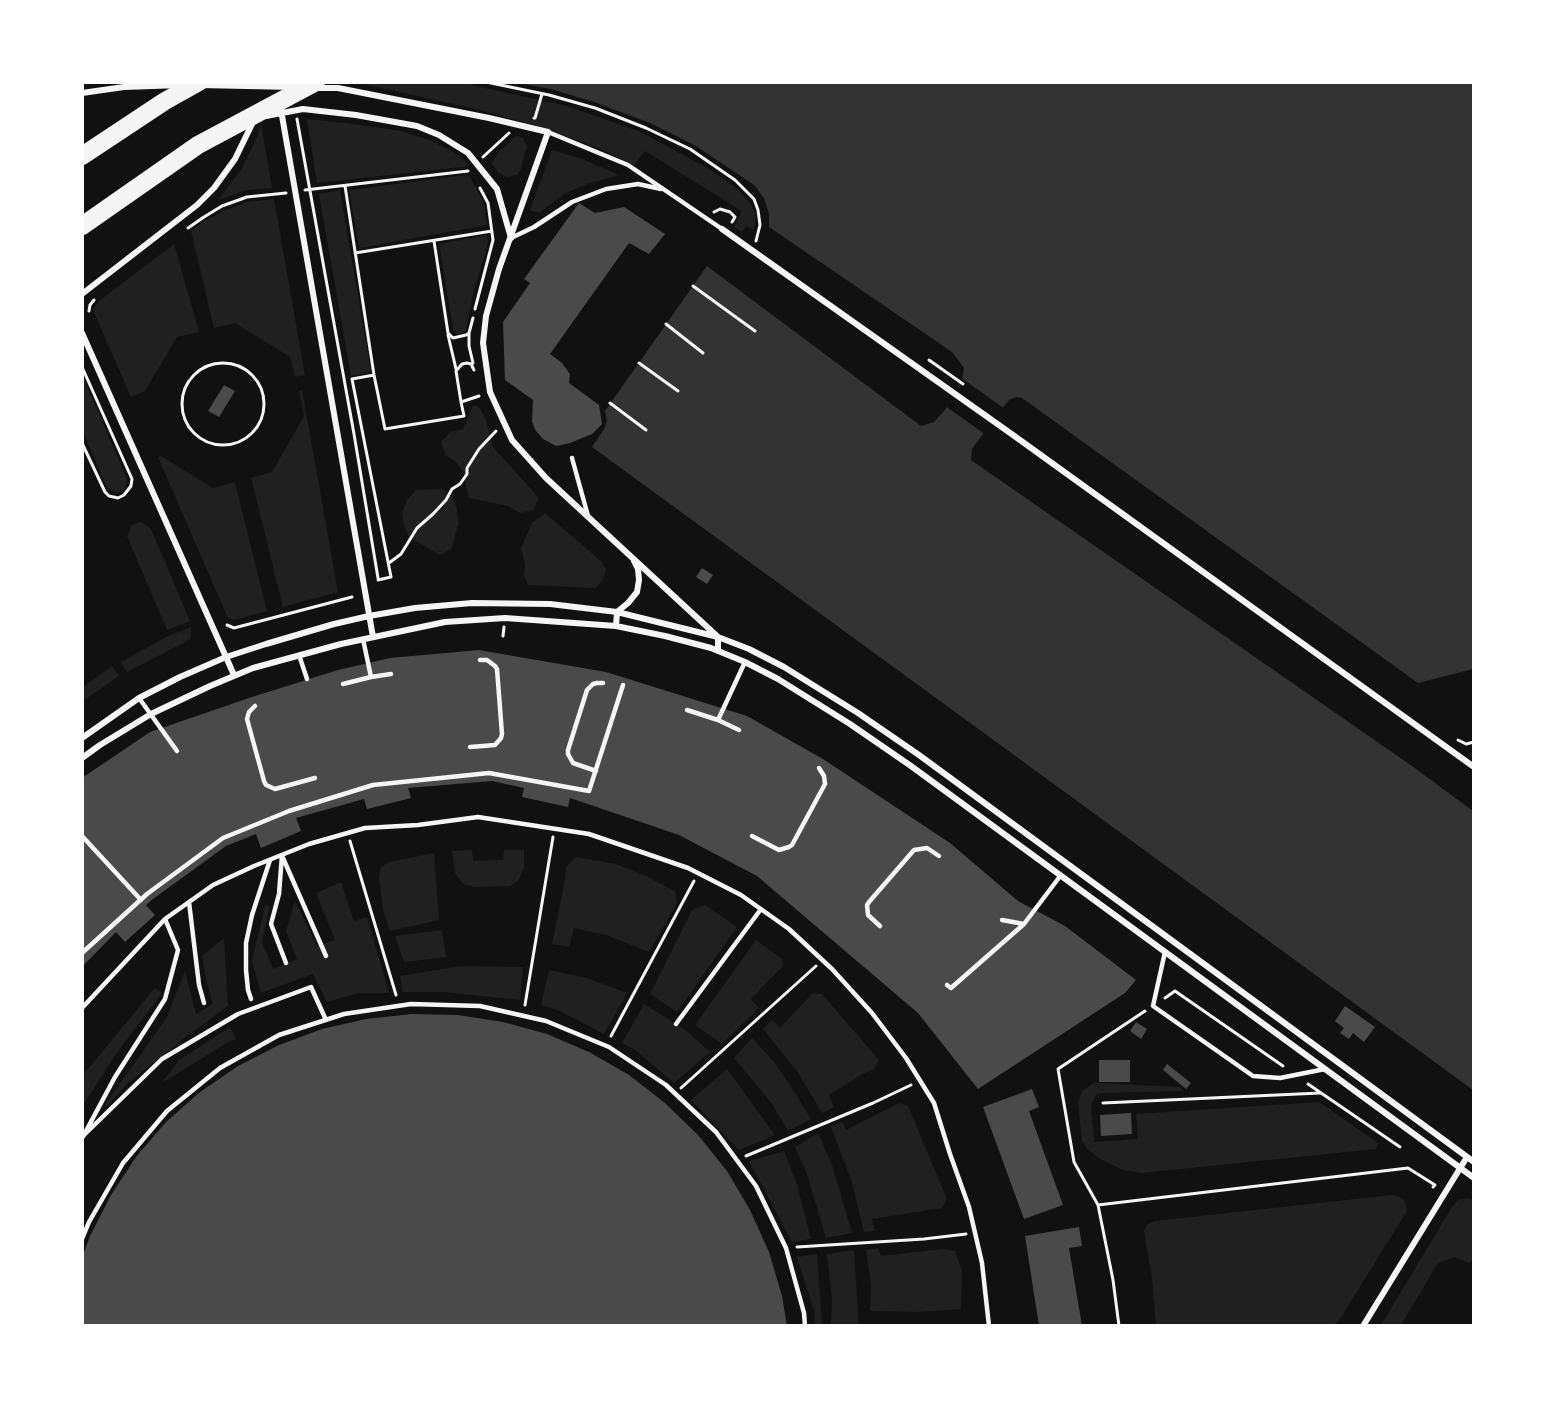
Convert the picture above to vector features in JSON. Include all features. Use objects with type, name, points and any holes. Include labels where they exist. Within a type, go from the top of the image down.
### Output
[{"type":"highway","points":[[82,156],[165,101],[199,82]]},
{"type":"highway","points":[[82,226],[198,145],[316,82]]},
{"type":"street","points":[[277,82],[373,637]]},
{"type":"street","points":[[82,93],[124,87],[218,84],[338,88],[548,132],[493,289],[486,316],[483,343],[485,370],[490,392],[512,440],[546,478],[718,637],[718,651]]},
{"type":"street","points":[[82,294],[197,205],[214,188],[235,159],[255,118],[303,109],[356,115],[417,126],[439,135],[468,153],[497,189],[511,238]]},
{"type":"street","points":[[722,229],[1472,763]]},
{"type":"street","points":[[82,333],[234,675]]},
{"type":"street","points":[[615,626],[618,612],[637,591],[638,570],[632,558]]},
{"type":"street","points":[[82,738],[139,698],[226,657],[369,616],[415,608],[472,603],[550,604],[618,612],[718,637],[749,649],[784,667],[858,713],[919,755],[1473,1162]]},
{"type":"street","points":[[82,758],[151,714],[234,675],[299,655],[445,622],[505,618],[615,626],[665,636],[718,651],[778,679],[911,766],[1473,1178]]},
{"type":"street","points":[[1363,1326],[1467,1157]]},
{"type":"lane","points":[[548,132],[627,165],[722,229]]},
{"type":"lane","points":[[511,238],[534,228],[572,202],[606,189],[638,184],[664,189]]},
{"type":"lane","points":[[572,458],[588,517]]},
{"type":"lane","points":[[363,639],[371,677]]},
{"type":"lane","points":[[299,655],[307,680]]},
{"type":"lane","points":[[470,747],[495,745],[502,734],[497,669],[491,663],[482,660]]},
{"type":"lane","points":[[718,720],[745,662]]},
{"type":"lane","points":[[343,684],[391,674]]},
{"type":"lane","points":[[596,771],[573,763],[568,750],[587,690],[593,684],[602,683]]},
{"type":"lane","points":[[82,953],[141,900],[223,838],[289,811],[373,784],[489,773],[589,791],[623,685]]},
{"type":"lane","points":[[139,698],[177,751]]},
{"type":"lane","points":[[255,706],[249,712],[247,719],[266,785],[274,789],[315,778]]},
{"type":"lane","points":[[687,710],[739,730]]},
{"type":"lane","points":[[752,836],[779,850],[792,845],[825,784],[824,776],[819,768]]},
{"type":"lane","points":[[82,1008],[165,919],[213,885],[309,844],[365,828],[418,825],[478,817],[589,834],[688,868],[741,895],[789,929],[873,1013],[906,1058],[934,1103],[969,1207],[982,1263],[989,1326]]},
{"type":"lane","points":[[82,836],[141,900]]},
{"type":"lane","points":[[880,926],[868,915],[868,902],[915,850],[927,848],[939,856]]},
{"type":"lane","points":[[282,855],[326,956]]},
{"type":"lane","points":[[282,855],[279,894],[272,924],[286,963]]},
{"type":"lane","points":[[251,999],[246,970],[246,943],[252,915],[270,860]]},
{"type":"lane","points":[[947,985],[951,988],[1024,924],[1061,875]]},
{"type":"lane","points":[[189,903],[199,985],[204,1003]]},
{"type":"lane","points":[[676,1024],[761,909]]},
{"type":"lane","points":[[83,1136],[115,1077],[165,999],[178,951],[165,919]]},
{"type":"lane","points":[[1002,920],[1024,924]]},
{"type":"lane","points":[[1165,952],[1153,1006],[1253,1076],[1280,1078],[1324,1069]]},
{"type":"lane","points":[[83,1136],[162,1059],[238,1014],[311,987],[326,1020]]},
{"type":"lane","points":[[82,1239],[89,1222],[123,1163],[167,1111],[220,1068],[279,1035],[344,1014],[411,1004],[480,1006],[546,1021],[606,1046],[666,1085],[716,1132],[756,1186],[786,1248],[804,1313],[805,1326]]},
{"type":"path","points":[[486,82],[549,95],[595,108],[646,128],[690,149],[735,180],[754,199],[760,225],[756,241]]},
{"type":"path","points":[[297,118],[378,579],[391,577],[352,379],[374,375]]},
{"type":"path","points":[[297,191],[470,171],[473,173]]},
{"type":"path","points":[[474,368],[469,346],[469,333],[493,240],[488,203],[478,183]]},
{"type":"path","points":[[345,186],[374,375],[385,429],[464,416],[461,402]]},
{"type":"path","points":[[182,233],[222,206],[247,197],[285,193]]},
{"type":"path","points":[[355,253],[492,231]]},
{"type":"path","points":[[434,241],[456,370]]},
{"type":"path","points":[[693,286],[755,331]]},
{"type":"path","points":[[89,311],[95,299]]},
{"type":"path","points":[[666,324],[703,353]]},
{"type":"path","points":[[448,333],[453,338],[469,333]]},
{"type":"path","points":[[639,363],[678,391]]},
{"type":"path","points":[[223,364],[238,367],[251,375],[260,387],[263,402],[261,417],[254,431],[242,441],[220,445],[207,442],[195,434],[186,423],[182,402],[186,387],[195,374],[208,366],[223,364]]},
{"type":"path","points":[[82,367],[132,478],[131,486],[124,495],[118,498],[105,492],[82,443]]},
{"type":"path","points":[[610,403],[646,430]]},
{"type":"path","points":[[388,563],[401,554],[417,528],[433,514],[446,500],[452,489],[460,483],[479,449],[496,431]]},
{"type":"path","points":[[227,625],[234,628],[352,597]]},
{"type":"path","points":[[523,1016],[555,829]]},
{"type":"path","points":[[348,833],[399,1006]]},
{"type":"path","points":[[606,1046],[698,873]]},
{"type":"path","points":[[675,1093],[822,960]]},
{"type":"path","points":[[1119,1326],[1113,1280],[1098,1205],[1074,1162],[1058,1069],[1175,991]]},
{"type":"path","points":[[736,1160],[920,1081]]},
{"type":"path","points":[[1103,1103],[1321,1093]]},
{"type":"path","points":[[1098,1205],[1408,1168],[1435,1185],[1430,1194]]},
{"type":"path","points":[[786,1248],[924,1239],[975,1233]]},
{"type":"shaded area","points":[[358,83],[462,83],[567,106],[641,132],[709,169],[738,189],[756,215],[754,230],[746,226],[742,232],[734,227],[742,211],[645,151],[634,165],[603,150],[538,126],[472,108]]},
{"type":"shaded area","points":[[518,83],[1473,83],[1473,669],[1418,683],[1022,398],[1016,397],[1009,400],[998,413],[972,449],[971,460],[1412,766],[1473,811],[1473,1090],[592,447],[607,421],[605,411],[707,266],[921,426],[934,422],[944,411],[961,387],[964,368],[952,352],[769,227],[769,214],[764,198],[754,185],[696,146],[650,123],[597,103],[551,89]]},
{"type":"shaded area","points":[[307,119],[401,131],[432,141],[460,156],[470,166],[317,183]]},
{"type":"shaded area","points":[[261,123],[272,188],[247,190],[218,200],[241,170],[258,135]]},
{"type":"shaded area","points":[[516,136],[522,137],[527,146],[521,169],[517,175],[506,177],[498,172],[492,162]]},
{"type":"shaded area","points":[[552,150],[582,159],[619,175],[587,184],[564,194],[539,213],[530,210]]},
{"type":"shaded area","points":[[466,175],[470,177],[484,203],[487,225],[359,248],[349,190]]},
{"type":"shaded area","points":[[340,190],[371,372],[351,376],[319,194]]},
{"type":"shaded area","points":[[274,199],[305,375],[295,377],[290,357],[235,323],[214,328],[191,231],[223,211],[248,202]]},
{"type":"shaded area","points":[[487,235],[488,243],[473,294],[466,330],[464,333],[457,334],[453,329],[439,244]]},
{"type":"shaded area","points":[[174,244],[199,332],[177,337],[145,391],[131,397],[93,310],[99,301]]},
{"type":"shaded area","points":[[83,377],[127,479],[125,489],[117,493],[107,488],[83,432]]},
{"type":"shaded area","points":[[302,390],[338,592],[283,607],[251,478],[272,472],[304,416],[299,391]]},
{"type":"shaded area","points":[[473,405],[480,408],[486,420],[493,447],[539,498],[533,510],[520,513],[508,506],[469,498],[464,473],[457,463],[446,455],[441,442],[450,432],[463,429]]},
{"type":"shaded area","points":[[161,456],[213,488],[235,482],[267,611],[233,620],[227,616],[158,457]]},
{"type":"shaded area","points":[[443,489],[453,497],[459,523],[451,549],[440,555],[409,537],[402,512],[407,500],[416,490]]},
{"type":"shaded area","points":[[545,513],[602,562],[606,570],[603,580],[595,588],[528,585],[524,576],[525,564],[521,548],[532,523]]},
{"type":"shaded area","points":[[139,522],[151,529],[190,621],[167,630],[127,536],[132,525]]},
{"type":"shaded area","points":[[191,627],[189,640],[127,672],[121,662],[166,637]]},
{"type":"shaded area","points":[[112,666],[119,676],[83,701],[83,687]]},
{"type":"shaded area","points":[[472,850],[473,861],[503,860],[504,850],[524,850],[524,868],[518,881],[509,886],[475,887],[463,884],[455,873],[452,851]]},
{"type":"shaded area","points":[[434,853],[439,920],[390,931],[383,910],[379,877],[381,867],[389,862]]},
{"type":"shaded area","points":[[576,857],[616,864],[675,891],[677,903],[649,952],[606,935],[574,928],[569,947],[552,944],[566,867]]},
{"type":"shaded area","points":[[341,882],[354,921],[367,917],[389,993],[359,993],[327,1002],[313,974],[261,993],[252,961],[265,906],[270,906],[262,942],[273,969],[297,959],[286,931],[295,901],[317,946],[335,940],[316,893]]},
{"type":"shaded area","points":[[705,905],[737,927],[677,1012],[650,994],[692,910]]},
{"type":"shaded area","points":[[442,930],[446,957],[404,962],[395,936]]},
{"type":"shaded area","points":[[224,938],[228,1006],[128,1083],[107,1106],[105,1105],[167,1017],[185,971],[196,1014],[213,1004],[202,956]]},
{"type":"shaded area","points":[[756,940],[782,959],[783,966],[751,999],[759,1008],[722,1044],[695,1025]]},
{"type":"shaded area","points":[[462,966],[523,967],[520,1000],[443,992],[403,992],[400,976]]},
{"type":"shaded area","points":[[549,970],[587,978],[627,993],[604,1034],[560,1011],[541,1005]]},
{"type":"shaded area","points":[[155,988],[162,993],[116,1054],[83,1105],[83,1075]]},
{"type":"shaded area","points":[[812,994],[822,994],[879,1060],[874,1069],[829,1095],[834,1107],[822,1113],[797,1071],[763,1029],[772,1020],[780,1028]]},
{"type":"shaded area","points":[[644,1004],[684,1029],[710,1052],[674,1083],[634,1049],[622,1043]]},
{"type":"shaded area","points":[[230,1027],[236,1039],[162,1083],[179,1060]]},
{"type":"shaded area","points":[[752,1038],[774,1062],[811,1119],[788,1131],[772,1104],[734,1058]]},
{"type":"shaded area","points":[[727,1069],[775,1135],[739,1150],[691,1100]]},
{"type":"shaded area","points":[[1094,1083],[1180,1087],[1182,1089],[1181,1091],[1096,1095],[1091,1108],[1094,1142],[1138,1139],[1136,1114],[1319,1102],[1378,1145],[1376,1149],[1141,1173],[1123,1170],[1100,1159],[1087,1149],[1082,1141],[1078,1102],[1082,1091]]},
{"type":"shaded area","points":[[899,1103],[908,1106],[947,1199],[942,1208],[872,1219],[875,1231],[864,1232],[852,1182],[831,1127],[842,1122],[846,1130]]},
{"type":"shaded area","points":[[818,1133],[832,1165],[852,1233],[826,1238],[807,1174],[795,1147]]},
{"type":"shaded area","points":[[784,1151],[796,1181],[811,1239],[792,1242],[749,1161]]},
{"type":"shaded area","points":[[1392,1195],[1405,1201],[1407,1211],[1338,1322],[1332,1326],[1156,1325],[1152,1278],[1144,1230],[1148,1224],[1155,1221]]},
{"type":"shaded area","points":[[1468,1198],[1473,1200],[1473,1259],[1470,1263],[1454,1257],[1438,1263],[1401,1325],[1381,1325],[1452,1207],[1458,1200]]},
{"type":"shaded area","points":[[878,1248],[881,1256],[944,1249],[955,1251],[962,1271],[961,1309],[920,1312],[870,1311],[871,1285],[866,1250]]},
{"type":"shaded area","points":[[854,1250],[858,1325],[831,1325],[832,1299],[827,1254]]},
{"type":"shaded area","points":[[817,1254],[822,1325],[815,1325],[814,1311],[797,1257]]},
{"type":"pier","points":[[960,377],[1005,409],[986,435],[944,405],[958,386]]},
{"type":"building","points":[[579,203],[595,213],[624,207],[665,234],[649,254],[629,243],[550,354],[562,363],[570,374],[569,383],[599,405],[602,424],[592,434],[556,446],[543,439],[536,431],[532,422],[533,400],[505,380],[503,322],[530,283],[524,279]]},
{"type":"building","points":[[224,385],[235,391],[219,417],[208,411]]},
{"type":"building","points":[[702,568],[713,575],[707,584],[696,577]]},
{"type":"building","points":[[479,650],[606,672],[747,716],[823,759],[950,843],[1018,901],[1065,926],[1136,980],[1125,993],[978,1089],[918,1013],[757,876],[679,835],[570,798],[568,807],[522,797],[524,788],[492,781],[408,788],[411,798],[367,809],[364,799],[296,818],[301,831],[261,848],[256,834],[226,846],[146,905],[155,915],[125,942],[116,932],[82,967],[82,778],[150,732],[252,697],[338,670],[390,658]]},
{"type":"building","points":[[1345,1006],[1375,1027],[1364,1042],[1353,1033],[1349,1039],[1340,1033],[1344,1028],[1335,1021]]},
{"type":"building","points":[[412,1014],[458,1015],[503,1022],[547,1034],[589,1052],[629,1075],[665,1103],[698,1135],[727,1171],[750,1210],[769,1252],[782,1296],[787,1326],[82,1326],[82,1258],[90,1236],[111,1195],[136,1157],[166,1122],[200,1092],[238,1066],[279,1045],[322,1029],[366,1019]]},
{"type":"building","points":[[1136,1022],[1147,1029],[1141,1039],[1130,1031]]},
{"type":"building","points":[[1099,1060],[1130,1060],[1130,1082],[1099,1082]]},
{"type":"building","points":[[1167,1064],[1191,1083],[1186,1089],[1163,1070]]},
{"type":"building","points":[[1032,1089],[1039,1107],[1029,1111],[1063,1205],[1024,1219],[983,1107]]},
{"type":"building","points":[[1131,1113],[1132,1134],[1101,1136],[1100,1115]]},
{"type":"building","points":[[1079,1227],[1082,1246],[1069,1248],[1082,1326],[1039,1326],[1025,1236]]}]
